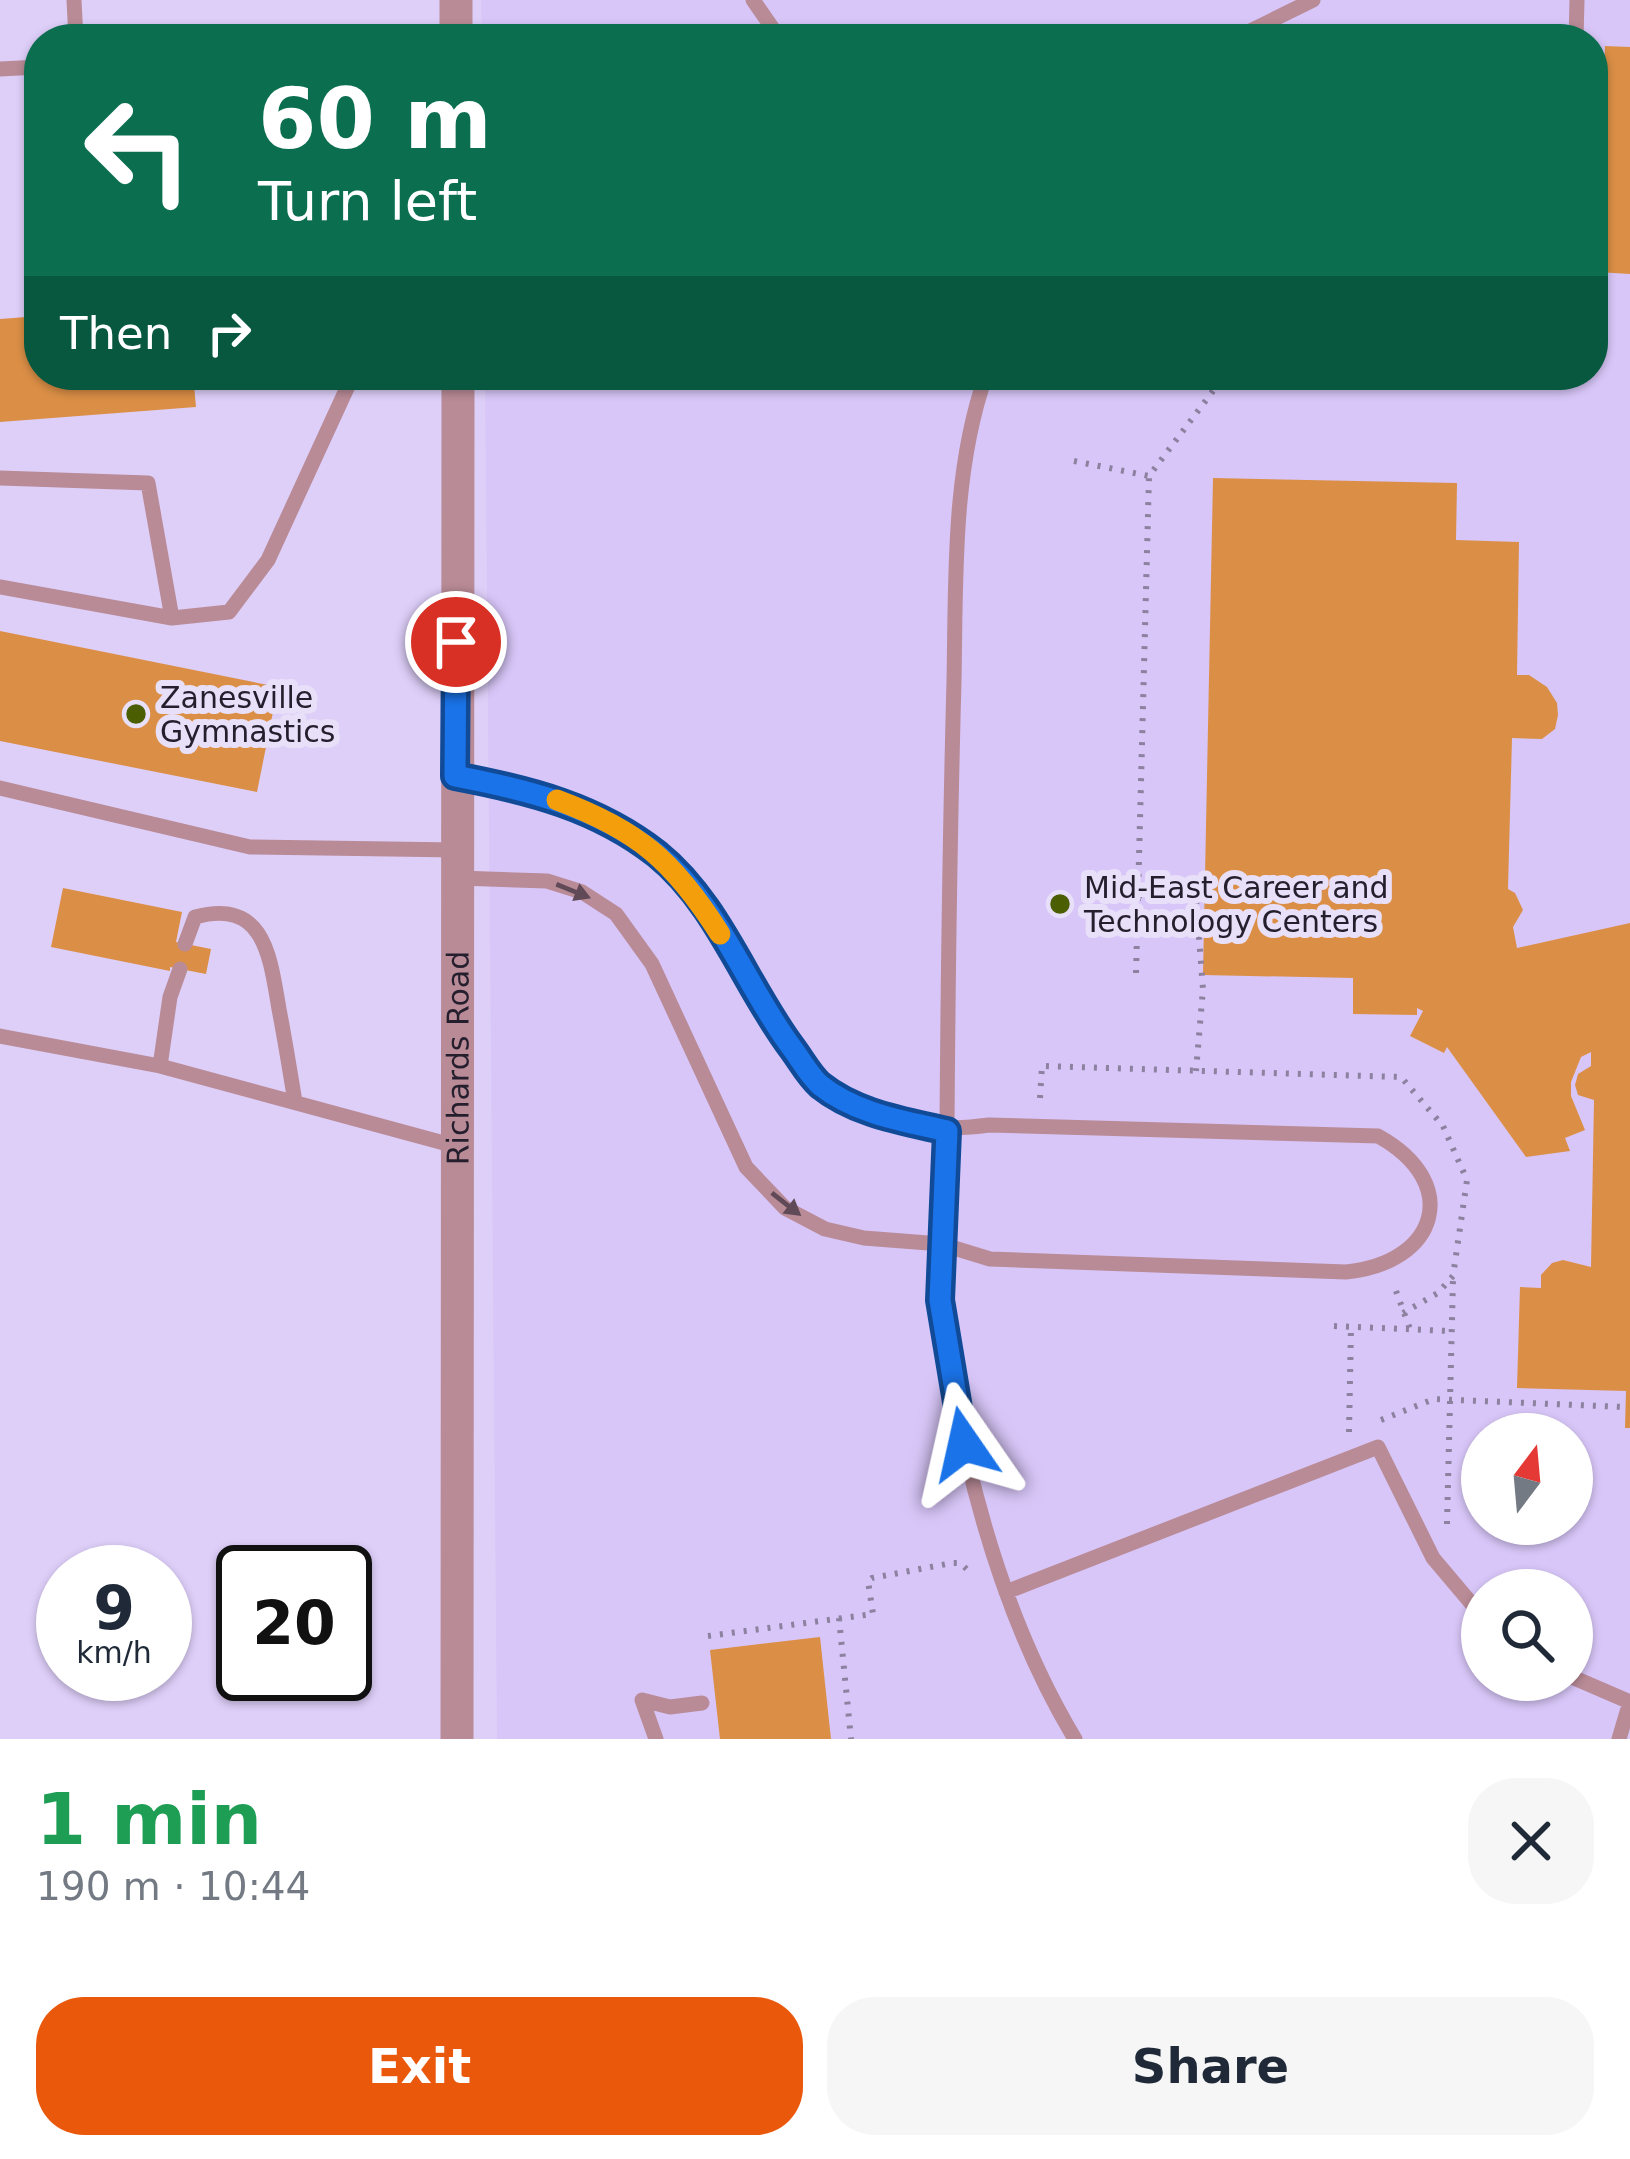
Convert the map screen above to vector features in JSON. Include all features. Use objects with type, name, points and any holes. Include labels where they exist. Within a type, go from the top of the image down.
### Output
[{"type":"street","name":"Richards Road","points":[[457,1739],[458,390]]},
{"type":"lane","points":[[1264,24],[1312,0]]},
{"type":"lane","points":[[0,586],[172,618],[230,612],[268,560],[346,390]]},
{"type":"lane","points":[[982,390],[964,467],[956,569],[940,1300],[970,1477],[1006,1592],[1049,1697],[1075,1739]]},
{"type":"lane","points":[[0,478],[148,482],[172,618]]},
{"type":"lane","points":[[0,788],[250,847],[458,864],[547,880],[582,892],[616,914],[652,964],[746,1167],[785,1208],[826,1229],[940,1244],[989,1259],[1346,1272],[1378,1269],[1405,1253],[1421,1236],[1430,1209],[1426,1177],[1406,1152],[1378,1136],[989,1125],[947,1131],[865,1111],[818,1084],[693,890],[660,856],[609,820],[536,793],[455,776]]},
{"type":"lane","points":[[185,944],[196,917],[214,912],[238,914],[255,928],[270,955],[296,1102]]},
{"type":"lane","points":[[160,1066],[170,997],[180,969]]},
{"type":"lane","points":[[0,1036],[160,1066],[455,1146]]},
{"type":"lane","points":[[1006,1592],[1378,1447],[1432,1558],[1461,1592]]},
{"type":"lane","points":[[1593,1686],[1630,1702],[1619,1739]]},
{"type":"lane","points":[[656,1739],[642,1700],[670,1707],[702,1703]]},
{"type":"path","points":[[1136,973],[1149,476],[1215,390]]},
{"type":"path","points":[[1074,461],[1149,476]]},
{"type":"path","points":[[1138,895],[1196,898],[1203,989],[1196,1071]]},
{"type":"path","points":[[1447,1527],[1453,1276]]},
{"type":"path","points":[[1396,1291],[1410,1329]]},
{"type":"path","points":[[1334,1326],[1451,1331]]},
{"type":"path","points":[[1349,1432],[1351,1327]]},
{"type":"path","points":[[708,1636],[873,1614],[868,1581],[872,1578],[952,1563],[960,1564],[977,1580]]},
{"type":"path","points":[[839,1618],[851,1739]]},
{"type":"shaded area","name":"Mid-East Career and Technology Centers","points":[[481,0],[1630,0],[1630,1739],[497,1739],[485,390],[1608,390],[1608,24],[482,24]]},
{"type":"building","points":[[1608,46],[1630,47],[1630,274],[1608,273]]},
{"type":"building","points":[[24,317],[24,390],[194,390],[196,407],[0,422],[0,319]]},
{"type":"building","points":[[1213,478],[1457,483],[1456,540],[1519,542],[1517,675],[1529,675],[1547,687],[1558,715],[1555,729],[1542,739],[1512,738],[1508,889],[1523,910],[1513,927],[1517,948],[1630,923],[1630,1428],[1625,1428],[1626,1391],[1517,1388],[1520,1287],[1541,1288],[1541,1275],[1552,1263],[1563,1260],[1591,1267],[1594,1100],[1578,1095],[1575,1085],[1578,1074],[1591,1066],[1591,1052],[1581,1057],[1571,1082],[1571,1096],[1585,1130],[1565,1138],[1570,1151],[1526,1157],[1447,1047],[1444,1053],[1410,1036],[1423,1011],[1417,1008],[1417,1015],[1353,1014],[1353,978],[1203,975]]},
{"type":"building","name":"Zanesville Gymnastics","points":[[0,631],[278,687],[257,792],[0,741]]},
{"type":"building","points":[[63,888],[182,912],[176,942],[211,949],[206,974],[51,947]]},
{"type":"building","points":[[820,1637],[831,1739],[720,1739],[710,1650]]},
{"type":"slow traffic","points":[[557,800],[609,820],[660,856],[693,890],[720,934]]},
{"type":"place","name":"Zanesville Gymnastics","points":[[136,714]]},
{"type":"place","name":"Mid-East Career and Technology Centers","points":[[1060,904]]},
{"type":"route","points":[[456,642],[455,776],[536,793],[609,820],[660,856],[693,890],[818,1084],[865,1111],[947,1131],[940,1300],[964,1444]]}]
